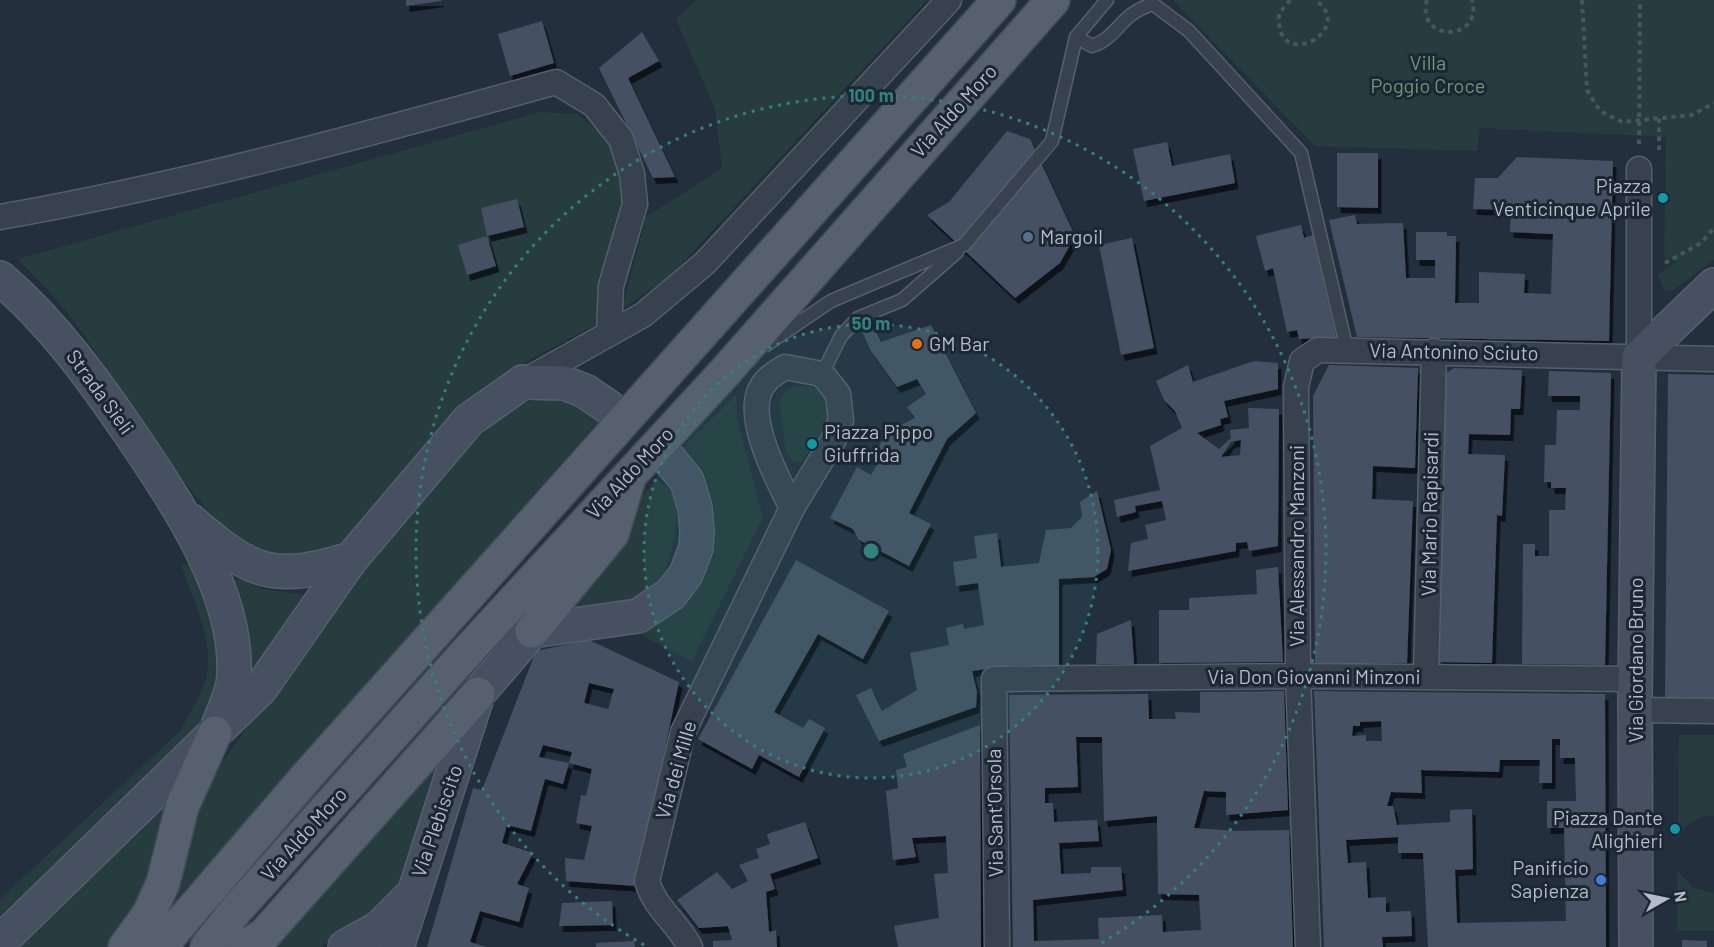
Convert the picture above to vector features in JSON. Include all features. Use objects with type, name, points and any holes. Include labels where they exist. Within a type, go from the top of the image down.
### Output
[{"type":"main road","name":"Via Aldo Moro","points":[[160,947],[316,766],[999,0]]},
{"type":"main road","name":"Via Aldo Moro","points":[[207,947],[236,910],[632,470],[725,372],[1053,0]]},
{"type":"main road","name":"Strada Sieli","points":[[0,278],[60,337],[88,373],[186,517]]},
{"type":"main road","points":[[1629,362],[1714,285]]},
{"type":"main road","name":"Via Giordano Bruno","points":[[1629,362],[1635,694],[1636,947]]},
{"type":"main road","points":[[0,942],[261,688],[351,559],[469,420],[523,382],[564,383],[585,391],[610,408]]},
{"type":"main road","points":[[532,631],[638,616],[671,594],[686,574],[696,548],[697,531],[695,508],[687,481],[669,459]]},
{"type":"main road","points":[[245,947],[264,935],[478,694],[612,534],[632,470]]},
{"type":"main road","points":[[186,517],[234,556],[256,568],[294,573],[351,559]]},
{"type":"main road","points":[[125,947],[149,914],[163,883],[182,807],[215,733],[234,675],[233,645],[228,620],[214,579],[186,517]]},
{"type":"main road","name":"Via Plebiscito","points":[[397,947],[478,694]]},
{"type":"main road","points":[[345,947],[379,928],[412,895]]},
{"type":"street","points":[[523,382],[643,315],[705,263],[949,0]]},
{"type":"street","points":[[0,217],[98,200],[289,155],[556,82],[594,105],[621,139],[632,174],[635,204],[611,286],[609,333]]},
{"type":"street","points":[[1629,362],[1639,169]]},
{"type":"street","name":"Via Antonino Sciuto","points":[[1302,361],[1318,350],[1434,351],[1629,362],[1714,359]]},
{"type":"street","name":"Via Mario Rapisardi","points":[[1426,676],[1434,351]]},
{"type":"street","name":"Via Alessandro Manzoni","points":[[1302,361],[1296,387],[1298,676],[1308,947]]},
{"type":"street","points":[[788,517],[756,413],[759,393],[769,376],[785,367],[806,369],[822,374]]},
{"type":"street","name":"Via dei Mille","points":[[690,947],[675,921],[652,897],[647,881],[683,732],[788,517],[834,439],[841,420],[838,394],[822,374]]},
{"type":"street","name":"Via Don Giovanni Minzoni","points":[[994,679],[1426,676],[1635,694],[1714,711]]},
{"type":"street","name":"Via Sant'Orsola","points":[[994,679],[997,947]]},
{"type":"lane","points":[[822,374],[841,336],[858,318],[902,300],[964,245],[1052,141],[1076,37],[1107,0]]},
{"type":"lane","points":[[1076,37],[1092,46],[1104,42],[1128,14],[1153,4],[1189,31],[1302,153],[1347,350]]},
{"type":"lane","points":[[725,372],[831,301],[964,245]]},
{"type":"path","points":[[1290,0],[1283,6],[1279,22],[1285,37],[1299,44],[1314,42],[1324,31],[1326,16],[1315,0]]},
{"type":"path","points":[[1427,0],[1425,11],[1428,20],[1433,26],[1447,33],[1462,30],[1468,24],[1473,11],[1472,0]]},
{"type":"path","points":[[1582,0],[1587,90],[1600,111],[1623,122],[1692,115],[1714,103]]},
{"type":"path","points":[[1639,169],[1640,0]]},
{"type":"green space","points":[[697,0],[927,0],[669,277],[622,309],[646,217],[722,168],[715,109],[676,19]]},
{"type":"green space","name":"Villa Poggio Croce","points":[[1173,0],[1714,0],[1714,260],[1672,291],[1664,290],[1658,275],[1677,262],[1664,256],[1666,137],[1480,128],[1477,151],[1315,146]]},
{"type":"green space","points":[[540,112],[577,114],[607,138],[620,170],[622,203],[603,270],[595,325],[514,368],[351,535],[333,547],[313,555],[292,558],[270,556],[245,543],[218,520],[164,455],[76,324],[18,259]]},
{"type":"green space","points":[[802,386],[815,389],[825,396],[830,407],[830,414],[823,432],[801,462],[792,461],[786,451],[779,402],[788,388]]},
{"type":"green space","points":[[736,395],[738,423],[763,517],[692,662],[642,635],[668,617],[689,595],[677,453]]},
{"type":"green space","points":[[543,398],[571,399],[601,418],[160,918],[198,796],[336,602],[425,486],[512,407]]},
{"type":"green space","points":[[657,479],[673,495],[677,520],[671,554],[665,571],[649,597],[630,606],[556,616],[625,516]]},
{"type":"green space","points":[[192,564],[215,630],[218,649],[215,687],[195,734],[0,926],[0,899],[180,731],[195,705],[202,691],[208,663],[205,634],[181,565]]},
{"type":"green space","points":[[241,579],[263,589],[308,595],[253,675],[249,671],[232,581]]},
{"type":"green space","points":[[1679,735],[1714,735],[1714,816],[1702,817],[1692,822],[1678,839]]},
{"type":"green space","points":[[439,751],[444,759],[410,873],[385,905],[320,947],[275,947],[293,918]]},
{"type":"green space","points":[[163,798],[169,802],[154,874],[133,916],[108,947],[9,947]]},
{"type":"green space","points":[[1677,870],[1692,887],[1714,893],[1714,931],[1677,931]]},
{"type":"building","points":[[406,0],[441,0],[441,1],[406,6]]},
{"type":"building","points":[[542,21],[554,63],[510,76],[498,34]]},
{"type":"building","points":[[642,32],[659,61],[628,78],[675,177],[653,178],[599,68]]},
{"type":"building","points":[[1007,131],[1030,139],[1075,236],[1060,263],[1015,298],[927,215],[949,202]]},
{"type":"building","points":[[1167,142],[1172,166],[1230,154],[1235,183],[1144,201],[1133,149]]},
{"type":"building","points":[[1337,153],[1378,153],[1378,208],[1337,207]]},
{"type":"building","points":[[1517,157],[1613,161],[1609,341],[1357,337],[1329,220],[1355,215],[1357,224],[1403,223],[1406,278],[1435,278],[1435,260],[1416,260],[1416,232],[1447,232],[1447,236],[1456,236],[1455,303],[1479,303],[1479,272],[1525,274],[1524,293],[1551,294],[1553,234],[1510,232],[1511,210],[1473,209],[1475,178],[1498,178]]},
{"type":"building","points":[[517,199],[524,227],[487,236],[481,208]]},
{"type":"building","points":[[1301,225],[1304,238],[1313,235],[1336,337],[1299,339],[1297,330],[1287,332],[1273,268],[1265,271],[1256,236]]},
{"type":"building","points":[[487,236],[496,266],[467,275],[458,245]]},
{"type":"building","points":[[1132,238],[1154,348],[1121,355],[1099,245]]},
{"type":"building","points":[[871,321],[881,342],[931,325],[976,413],[947,439],[909,513],[931,524],[909,566],[859,540],[853,529],[830,518],[857,467],[871,475],[879,461],[871,458],[889,431],[915,418],[907,407],[926,394],[917,379],[897,387],[871,351],[860,327]]},
{"type":"building","points":[[1254,361],[1278,363],[1278,389],[1224,401],[1228,417],[1220,419],[1221,425],[1197,433],[1219,449],[1231,438],[1230,430],[1249,428],[1248,408],[1279,409],[1278,546],[1249,551],[1247,542],[1236,543],[1236,551],[1128,571],[1131,543],[1148,539],[1145,525],[1166,520],[1162,501],[1135,506],[1136,512],[1117,517],[1114,500],[1160,490],[1150,446],[1182,428],[1175,411],[1164,400],[1156,381],[1188,365],[1193,382]],"holes":[[[1241,440],[1240,455],[1221,457],[1231,442]]]},
{"type":"building","points":[[1329,365],[1418,368],[1415,468],[1373,466],[1372,499],[1413,501],[1407,663],[1315,664],[1313,396]]},
{"type":"building","points":[[1454,368],[1522,370],[1520,409],[1511,409],[1510,435],[1469,434],[1468,454],[1505,455],[1502,516],[1497,515],[1492,663],[1439,662],[1445,374]]},
{"type":"building","points":[[1549,371],[1611,373],[1605,665],[1522,664],[1523,544],[1535,544],[1535,556],[1549,556],[1549,510],[1565,510],[1566,488],[1551,488],[1551,482],[1544,482],[1545,445],[1556,445],[1557,410],[1580,410],[1580,396],[1548,396]]},
{"type":"building","points":[[1668,374],[1714,375],[1714,699],[1665,697]]},
{"type":"building","points":[[1097,491],[1111,550],[1107,569],[1094,577],[1059,579],[1059,665],[1015,665],[972,671],[977,692],[976,707],[879,741],[856,695],[871,688],[882,711],[917,690],[910,653],[949,645],[946,628],[963,624],[964,629],[984,625],[978,583],[956,586],[953,562],[977,558],[974,536],[997,533],[1001,567],[1039,563],[1046,530],[1071,528],[1082,517],[1080,502]]},
{"type":"building","points":[[796,560],[889,611],[863,659],[818,634],[774,712],[803,728],[809,719],[825,728],[799,777],[759,755],[752,769],[698,739]]},
{"type":"building","points":[[1278,567],[1283,662],[1159,663],[1159,610],[1189,610],[1189,598],[1257,594],[1256,570]]},
{"type":"building","points":[[1131,620],[1134,664],[1096,664],[1097,634]]},
{"type":"building","points":[[589,640],[679,682],[636,886],[566,881],[565,858],[584,860],[592,826],[576,823],[581,795],[586,796],[592,769],[569,763],[563,784],[545,779],[531,831],[507,825],[502,843],[533,853],[517,884],[529,888],[519,922],[480,911],[470,942],[486,947],[427,947],[473,788],[482,790],[536,651]],"holes":[[[589,683],[614,689],[608,709],[584,703]],[[543,745],[572,752],[569,763],[539,757]]]},
{"type":"building","points":[[1284,691],[1288,810],[1226,815],[1226,792],[1204,791],[1194,828],[1236,831],[1289,830],[1293,947],[1013,947],[1009,695],[1148,694],[1149,719],[1176,719],[1175,712],[1200,713],[1200,692]],"holes":[[[1076,737],[1102,737],[1104,821],[1157,816],[1158,894],[1199,895],[1201,930],[1163,932],[1162,915],[1098,918],[1099,939],[1034,941],[1033,900],[1123,890],[1121,867],[1091,867],[1091,873],[1061,874],[1059,843],[1099,841],[1097,820],[1054,822],[1053,803],[1045,803],[1045,788],[1078,787]]]},
{"type":"building","points":[[1314,691],[1605,694],[1606,947],[1428,947],[1423,853],[1398,853],[1398,837],[1346,840],[1348,863],[1366,862],[1368,898],[1386,897],[1386,912],[1411,911],[1412,936],[1382,937],[1383,947],[1324,947]],"holes":[[[1381,721],[1382,741],[1366,741],[1366,735],[1352,736],[1353,726],[1360,726],[1360,722]],[[1552,739],[1560,739],[1560,758],[1575,758],[1576,801],[1547,801],[1547,828],[1564,828],[1566,921],[1457,923],[1455,870],[1473,869],[1472,809],[1450,810],[1450,822],[1397,825],[1393,806],[1387,806],[1391,792],[1422,793],[1421,770],[1499,772],[1500,760],[1540,760],[1539,783],[1552,783]]]},
{"type":"building","points":[[980,725],[981,947],[898,947],[894,926],[939,918],[934,874],[948,873],[946,836],[912,838],[916,857],[893,860],[886,791],[898,788],[896,770],[907,767],[903,754]]},
{"type":"building","points":[[805,822],[818,858],[770,874],[775,889],[766,892],[769,932],[776,930],[777,947],[713,947],[713,941],[732,940],[728,926],[699,928],[677,900],[717,872],[732,889],[748,881],[739,865],[759,858],[756,849],[770,844],[767,834]]},
{"type":"building","points":[[612,901],[613,925],[559,926],[562,903]]},
{"type":"building","points":[[1682,940],[1707,941],[1707,947],[1682,947]]},
{"type":"building","points":[[634,941],[635,947],[596,947],[596,943]]},
{"type":"tunnel","points":[[610,408],[669,459]]},
{"type":"place","name":"Piazza Venticinque Aprile","points":[[1663,198]]},
{"type":"place","name":"Margoil","points":[[1028,237]]},
{"type":"place","name":"GM Bar","points":[[917,344]]},
{"type":"place","name":"Piazza Pippo Giuffrida","points":[[812,444]]},
{"type":"place","name":"Piazza Dante Alighieri","points":[[1675,829]]},
{"type":"place","name":"Panificio Sapienza","points":[[1601,880]]}]
